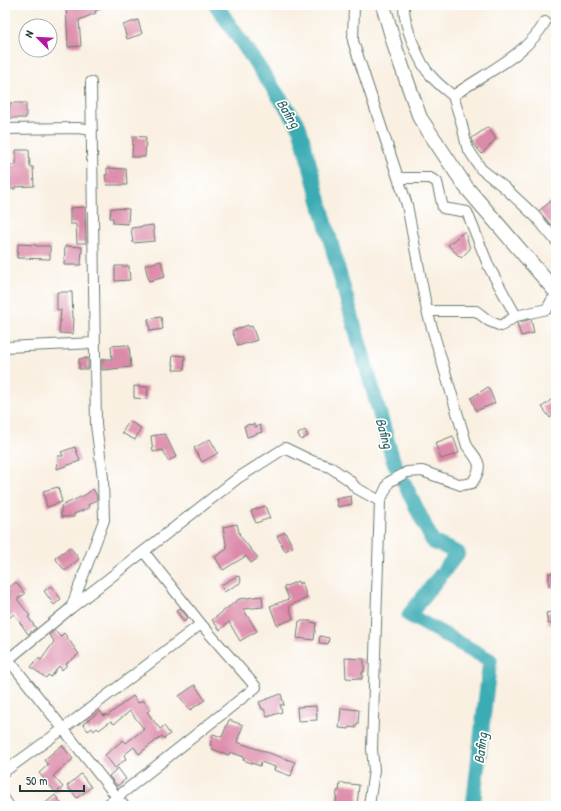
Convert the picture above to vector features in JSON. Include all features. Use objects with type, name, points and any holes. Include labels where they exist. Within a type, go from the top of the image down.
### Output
[{"type":"main road","points":[[383,5],[396,50],[420,118],[466,187],[556,292]]},
{"type":"street","points":[[354,5],[353,41],[407,205],[427,311],[467,446],[478,461],[478,473],[472,483],[461,485],[422,471],[407,472],[388,482],[380,500],[372,749],[374,770],[369,806]]},
{"type":"street","points":[[404,5],[404,13],[409,33],[424,68],[453,96],[461,120],[467,147],[481,169],[504,187],[535,216],[556,241]]},
{"type":"street","points":[[453,96],[524,48],[539,32],[544,22]]},
{"type":"street","points":[[71,608],[104,520],[103,478],[96,425],[96,342],[91,82]]},
{"type":"street","points":[[5,129],[78,128],[92,130]]},
{"type":"street","points":[[398,178],[430,178],[437,182],[443,208],[467,212],[489,267],[516,316]]},
{"type":"street","points":[[427,311],[476,310],[489,321],[501,326],[516,316],[548,310],[552,300],[556,297]]},
{"type":"street","points":[[5,347],[96,342]]},
{"type":"street","points":[[124,806],[6,659],[238,478],[285,448],[312,461],[330,467],[349,480],[356,488],[380,500]]},
{"type":"street","points":[[106,806],[256,686],[201,624],[144,552]]},
{"type":"street","points":[[5,771],[201,624]]},
{"type":"street","points":[[5,800],[10,806]]},
{"type":"building","points":[[66,5],[109,5],[95,11],[96,13],[79,20],[81,46],[68,47]]},
{"type":"building","points":[[138,20],[142,34],[127,39],[123,25]]},
{"type":"building","points":[[10,103],[26,103],[26,118],[9,118]]},
{"type":"building","points":[[488,127],[496,139],[482,154],[473,143],[472,138]]},
{"type":"building","points":[[133,136],[146,137],[145,157],[132,157]]},
{"type":"building","points":[[16,150],[29,150],[30,167],[33,167],[34,186],[5,189],[5,168],[10,168],[10,165],[16,165]]},
{"type":"building","points":[[107,168],[126,169],[127,185],[107,185],[105,175],[107,175]]},
{"type":"building","points":[[556,197],[556,219],[551,225],[539,211]]},
{"type":"building","points":[[85,207],[86,243],[77,243],[76,224],[70,224],[70,208]]},
{"type":"building","points":[[111,208],[129,209],[128,224],[113,223],[113,218],[110,218]]},
{"type":"building","points":[[153,225],[155,241],[133,243],[131,228]]},
{"type":"building","points":[[465,231],[470,249],[461,258],[448,245]]},
{"type":"building","points":[[18,244],[50,246],[50,259],[17,258]]},
{"type":"building","points":[[65,246],[82,247],[81,265],[64,265]]},
{"type":"building","points":[[161,261],[165,277],[149,281],[145,265]]},
{"type":"building","points":[[115,266],[129,266],[130,280],[115,281]]},
{"type":"building","points":[[57,292],[72,292],[74,318],[73,334],[59,333],[61,310],[57,310]]},
{"type":"building","points":[[161,317],[163,329],[150,331],[148,319]]},
{"type":"building","points":[[531,319],[534,333],[521,336],[517,323]]},
{"type":"building","points":[[248,325],[249,327],[252,326],[257,340],[238,346],[232,331]]},
{"type":"building","points":[[111,346],[129,346],[131,367],[102,370],[102,359],[112,359]]},
{"type":"building","points":[[173,355],[185,356],[184,370],[173,370]]},
{"type":"building","points":[[88,358],[88,369],[79,369],[79,359]]},
{"type":"building","points":[[134,386],[148,387],[147,399],[134,398]]},
{"type":"building","points":[[488,387],[495,403],[476,411],[471,398]]},
{"type":"building","points":[[556,396],[556,413],[550,418],[542,407]]},
{"type":"building","points":[[129,421],[141,428],[135,440],[122,433]]},
{"type":"building","points":[[254,424],[255,427],[260,425],[262,432],[247,437],[244,426]]},
{"type":"building","points":[[305,430],[308,436],[301,440],[298,434]]},
{"type":"building","points":[[165,434],[176,457],[168,461],[163,450],[153,452],[151,436]]},
{"type":"building","points":[[453,436],[459,453],[441,459],[435,443]]},
{"type":"building","points":[[210,439],[218,453],[202,462],[194,448]]},
{"type":"building","points":[[75,447],[80,461],[57,469],[58,456],[63,456],[61,452]]},
{"type":"building","points":[[58,487],[62,502],[47,507],[43,491]]},
{"type":"building","points":[[93,489],[97,496],[97,500],[88,505],[89,508],[74,514],[74,517],[61,517],[61,506],[85,495]]},
{"type":"building","points":[[351,496],[352,504],[338,507],[336,499]]},
{"type":"building","points":[[265,506],[270,518],[256,523],[251,511]]},
{"type":"building","points":[[237,524],[240,536],[258,558],[251,563],[246,556],[223,570],[215,557],[227,549],[223,527]]},
{"type":"building","points":[[285,532],[293,547],[285,551],[277,536]]},
{"type":"building","points":[[70,547],[79,559],[65,571],[55,558]]},
{"type":"building","points":[[549,573],[556,573],[556,586],[549,587]]},
{"type":"building","points":[[237,576],[240,577],[240,583],[224,592],[221,585]]},
{"type":"building","points":[[298,581],[299,584],[302,582],[307,598],[289,606],[293,619],[277,625],[270,606],[289,599],[284,587]]},
{"type":"building","points":[[16,582],[25,594],[17,599],[30,616],[28,617],[36,628],[28,634],[14,614],[5,621],[5,609],[9,606],[5,600],[5,591]]},
{"type":"building","points":[[51,586],[61,599],[54,605],[44,591]]},
{"type":"building","points":[[262,596],[263,607],[243,609],[257,631],[240,641],[229,622],[220,630],[212,620],[239,599]]},
{"type":"building","points":[[180,608],[188,618],[184,622],[176,611]]},
{"type":"building","points":[[556,611],[556,623],[548,624],[546,613]]},
{"type":"building","points":[[299,621],[311,621],[316,623],[314,640],[297,638]]},
{"type":"building","points":[[55,630],[60,637],[64,633],[79,654],[66,664],[67,665],[62,670],[59,666],[51,677],[48,675],[46,678],[31,667],[38,658],[41,660],[53,643],[54,641],[49,635]]},
{"type":"building","points":[[320,636],[329,638],[328,644],[319,643]]},
{"type":"building","points":[[345,658],[364,659],[364,672],[362,672],[362,679],[346,678]]},
{"type":"building","points":[[195,685],[205,700],[190,710],[179,696]]},
{"type":"building","points":[[281,694],[284,705],[280,705],[282,712],[267,717],[259,702]]},
{"type":"building","points":[[133,696],[138,703],[143,700],[150,710],[147,712],[160,729],[164,726],[170,734],[164,739],[162,736],[139,754],[134,747],[124,755],[126,759],[115,768],[105,755],[123,740],[126,743],[144,729],[130,711],[114,724],[111,721],[99,730],[97,728],[94,731],[92,728],[88,731],[83,724],[100,711],[104,716],[106,714],[107,716]]},
{"type":"building","points":[[316,706],[317,720],[298,721],[297,707]]},
{"type":"building","points":[[341,708],[359,710],[358,724],[356,724],[356,728],[339,728]]},
{"type":"building","points":[[229,720],[243,725],[237,742],[295,762],[291,776],[274,770],[275,767],[261,762],[260,766],[243,760],[244,757],[230,752],[229,755],[212,749],[213,746],[210,745],[213,734],[222,737]]},
{"type":"building","points":[[62,745],[73,759],[53,776],[63,787],[56,793],[39,773],[48,765],[44,760]]},
{"type":"building","points":[[118,768],[126,779],[117,786],[109,776]]},
{"type":"building","points":[[81,774],[91,787],[77,798],[67,786]]},
{"type":"building","points":[[340,783],[359,785],[357,806],[336,806],[337,791],[339,791]]},
{"type":"building","points":[[55,795],[63,806],[42,806]]},
{"type":"waterway","name":"Bafing","points":[[216,5],[299,126],[393,460],[433,542],[458,553],[409,615],[490,660],[473,806]]}]
